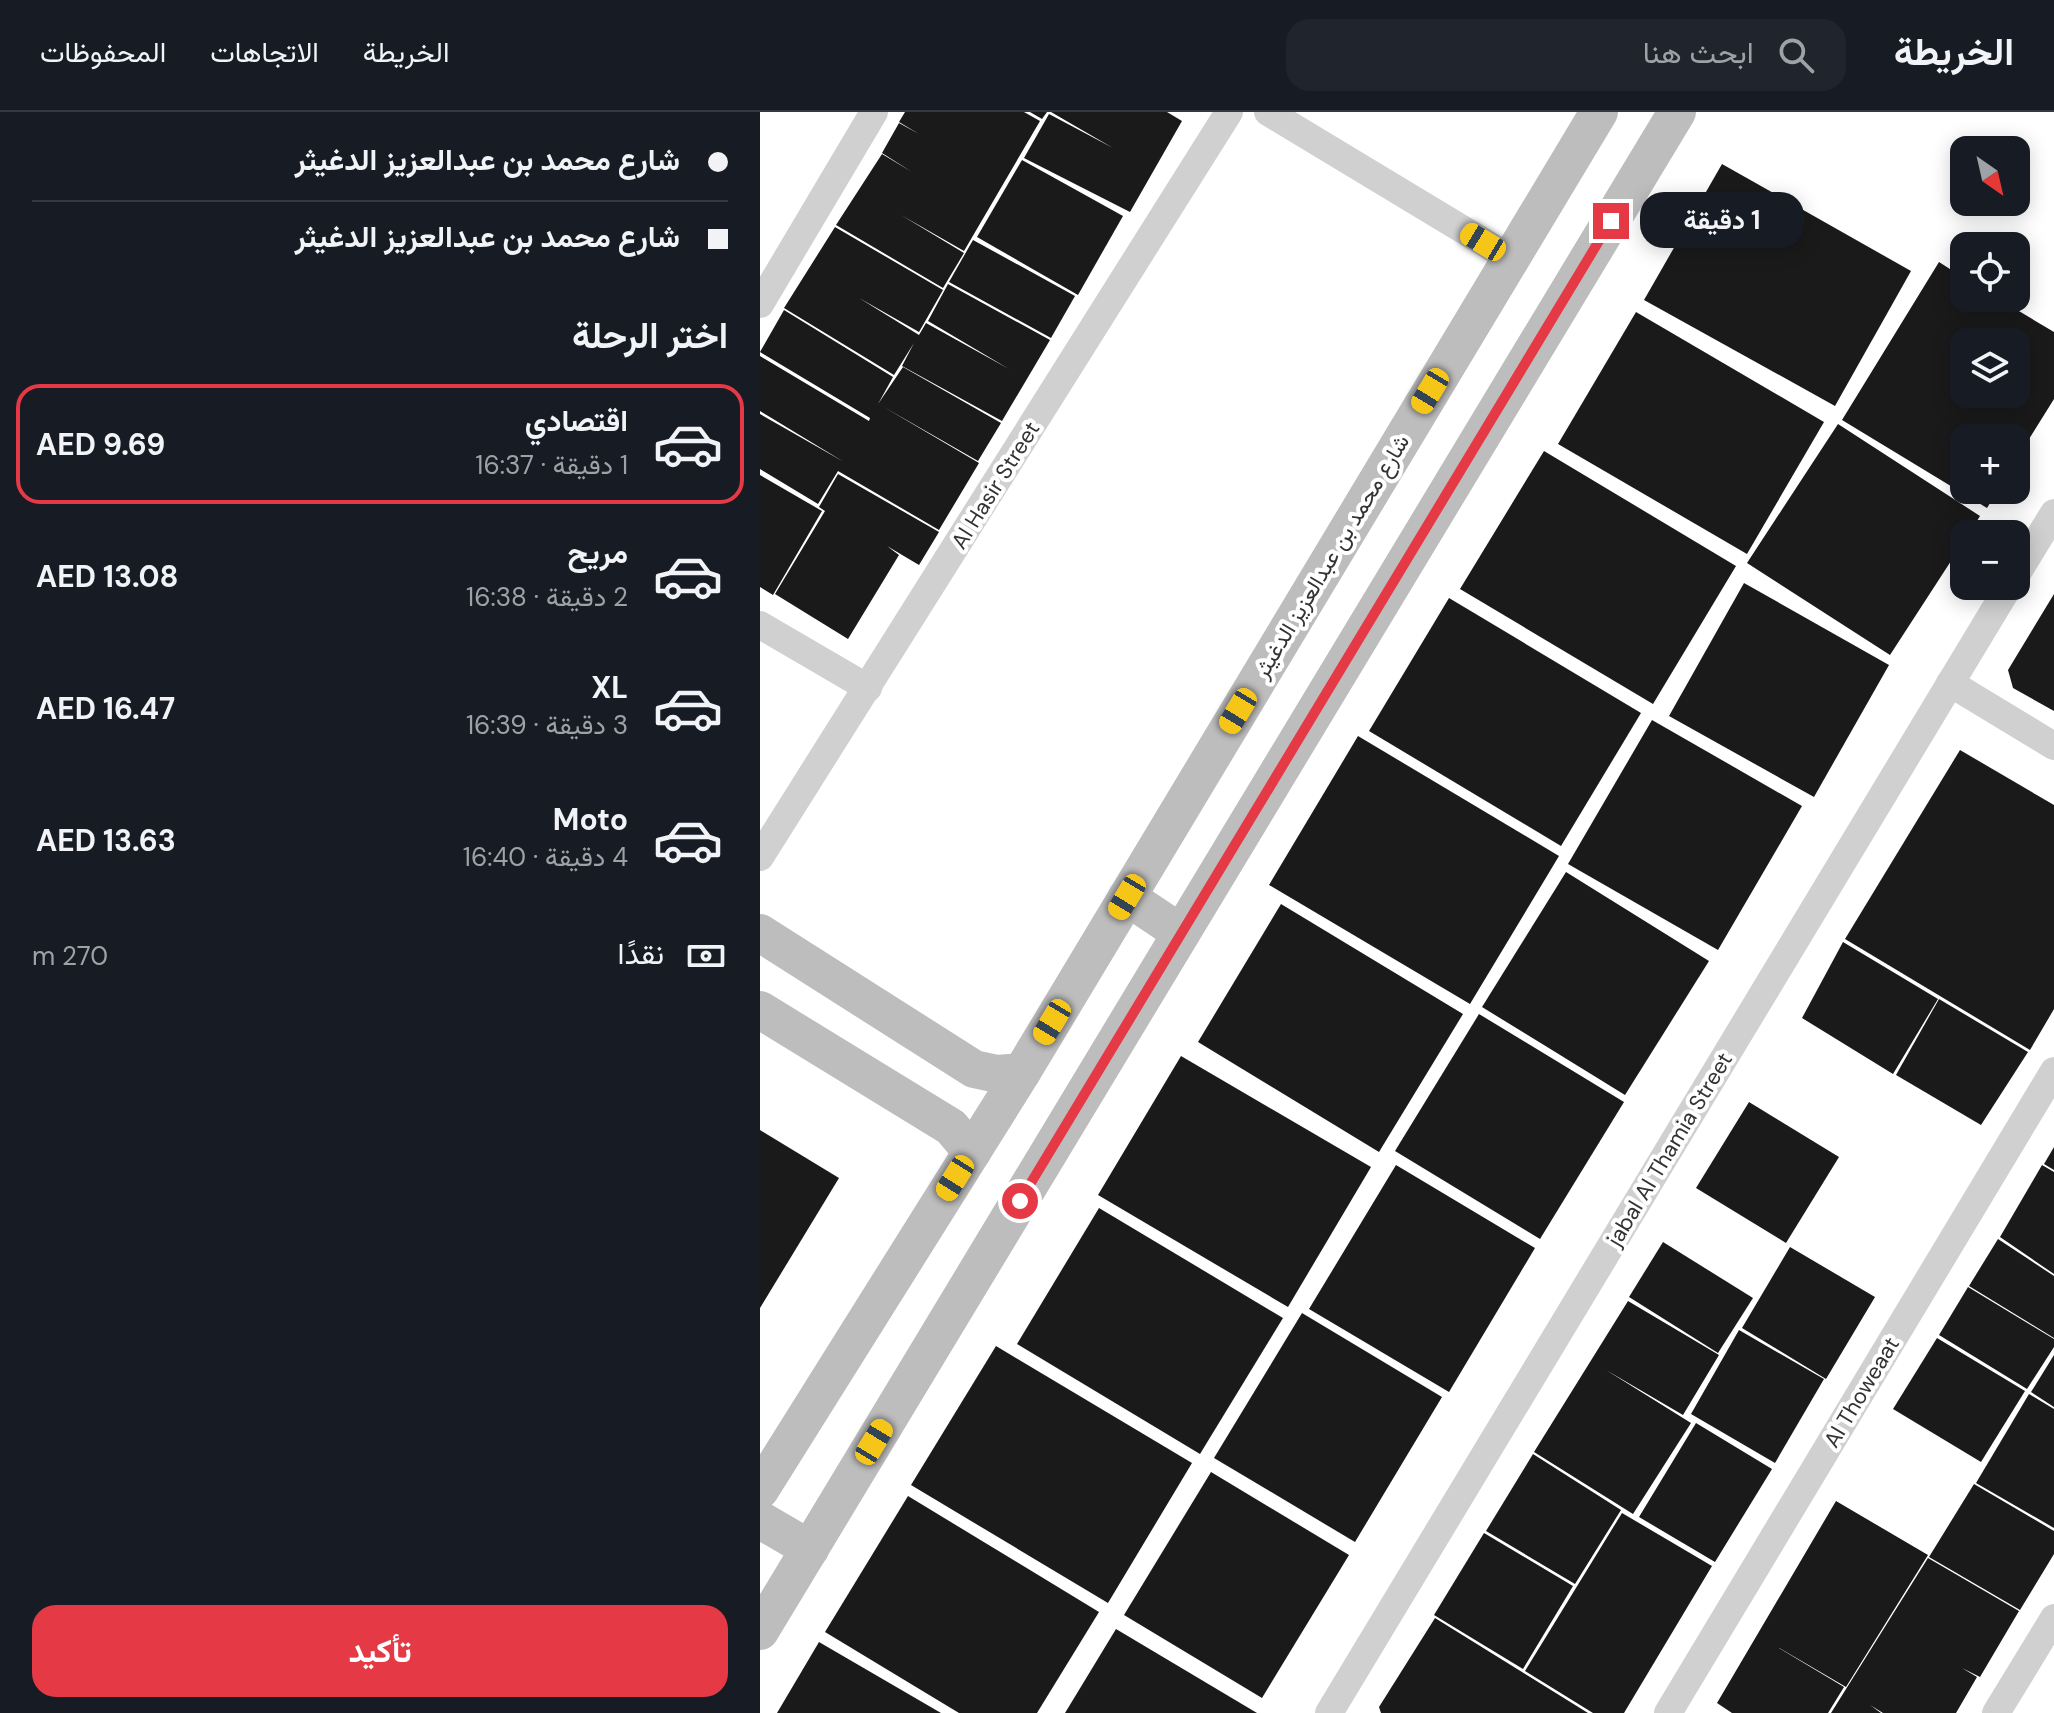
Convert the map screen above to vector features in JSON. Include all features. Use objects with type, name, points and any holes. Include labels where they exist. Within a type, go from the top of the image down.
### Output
[{"type":"street","points":[[760,304],[874,112]]},
{"type":"street","name":"Al Hasir Street","points":[[760,857],[1229,112]]},
{"type":"street","points":[[1268,112],[1510,258]]},
{"type":"street","name":"شارع محمد بن عبدالعزيز الدغيثر","points":[[760,1490],[1022,1072],[1599,112]]},
{"type":"street","points":[[760,1631],[1677,112]]},
{"type":"street","points":[[2030,552],[2054,513]]},
{"type":"street","name":"jabal Al Thamia Street","points":[[1329,1713],[2000,600]]},
{"type":"street","points":[[760,625],[868,688]]},
{"type":"street","points":[[1950,683],[2054,746]]},
{"type":"street","points":[[1127,897],[1181,933]]},
{"type":"street","points":[[760,933],[974,1069],[997,1074],[1022,1072]]},
{"type":"street","points":[[760,1010],[951,1127],[972,1152]]},
{"type":"street","name":"Al Thoweaat","points":[[1668,1713],[2054,1071]]},
{"type":"street","points":[[760,1520],[810,1549]]},
{"type":"street","points":[[1996,1713],[2054,1618]]},
{"type":"building","points":[[905,112],[1024,112],[1040,121],[964,251],[901,215],[964,253],[943,288],[836,225],[882,154],[912,172],[882,153],[899,123],[919,134],[899,122]]},
{"type":"building","points":[[1030,112],[1047,112],[1042,119]]},
{"type":"building","points":[[1051,112],[1167,112],[1182,121],[1130,212],[1024,158],[1049,114],[1113,148]]},
{"type":"building","points":[[1022,160],[1123,216],[1078,295],[977,237]]},
{"type":"building","points":[[1722,164],[1911,271],[1835,406],[1644,300]]},
{"type":"building","points":[[835,227],[943,290],[919,332],[859,298],[919,335],[926,323],[1009,369],[928,321],[948,284],[1050,340],[1002,421],[902,366],[914,343],[894,375],[784,308]]},
{"type":"building","points":[[973,240],[1075,296],[1051,338],[949,282]]},
{"type":"building","points":[[1939,262],[1950,269],[1950,312],[2020,312],[2054,332],[2054,399],[2030,438],[2030,424],[1950,424],[1950,486],[1842,420]]},
{"type":"building","points":[[784,310],[893,377],[878,404],[903,367],[1001,423],[978,461],[882,406],[979,463],[939,530],[838,471],[818,504],[760,469],[760,414],[844,462],[760,411],[760,356],[869,421],[870,418],[760,352]]},
{"type":"building","points":[[1636,312],[1824,422],[1747,554],[1558,444]]},
{"type":"building","points":[[1838,424],[1950,497],[1950,504],[1961,504],[1980,516],[1978,520],[1950,520],[1950,563],[1890,655],[1747,563]]},
{"type":"building","points":[[1544,451],[1736,566],[1653,704],[1460,589]]},
{"type":"building","points":[[838,474],[939,532],[919,565],[887,546],[899,555],[848,639],[775,594],[825,511],[819,507]]},
{"type":"building","points":[[760,475],[822,511],[773,595],[760,587]]},
{"type":"building","points":[[1744,583],[1889,665],[1814,797],[1669,716]]},
{"type":"building","points":[[2054,594],[2054,711],[2013,688],[2008,670]]},
{"type":"building","points":[[1449,598],[1641,713],[1561,846],[1369,731]]},
{"type":"building","points":[[1652,720],[1802,806],[1718,950],[1568,864]]},
{"type":"building","points":[[1358,736],[1559,856],[1470,1004],[1269,885]]},
{"type":"building","points":[[1960,750],[2054,805],[2054,1009],[2030,1050],[1845,939]]},
{"type":"building","points":[[1566,872],[1709,961],[1625,1095],[1482,1007]]},
{"type":"building","points":[[1281,904],[1463,1014],[1379,1152],[1198,1042]]},
{"type":"building","points":[[1843,942],[1938,999],[1893,1074],[1802,1018]]},
{"type":"building","points":[[1939,999],[2028,1052],[1981,1125],[1896,1075]]},
{"type":"building","points":[[1479,1014],[1624,1102],[1540,1239],[1395,1151]]},
{"type":"building","points":[[1181,1056],[1371,1167],[1288,1307],[1098,1195]]},
{"type":"building","points":[[1749,1102],[1839,1157],[1786,1243],[1696,1188]]},
{"type":"building","points":[[760,1130],[839,1178],[760,1308]]},
{"type":"building","points":[[2054,1147],[2054,1170],[2044,1164]]},
{"type":"building","points":[[1396,1165],[1535,1248],[1449,1392],[1309,1309]]},
{"type":"building","points":[[2042,1165],[2054,1172],[2054,1274],[2000,1237]]},
{"type":"building","points":[[1099,1208],[1283,1318],[1200,1454],[1017,1344]]},
{"type":"building","points":[[1998,1239],[2054,1276],[2054,1338],[1969,1286]]},
{"type":"building","points":[[1663,1242],[1753,1298],[1718,1353],[1629,1297]]},
{"type":"building","points":[[1790,1247],[1875,1297],[1826,1379],[1742,1328]]},
{"type":"building","points":[[1968,1287],[2054,1339],[2054,1347],[2027,1389],[1939,1335]]},
{"type":"building","points":[[1628,1301],[1719,1355],[1683,1415],[1606,1370],[1691,1423],[1633,1514],[1534,1452]]},
{"type":"building","points":[[1302,1313],[1442,1397],[1355,1542],[1214,1458]]},
{"type":"building","points":[[1739,1330],[1824,1379],[1775,1463],[1691,1414]]},
{"type":"building","points":[[1937,1338],[2025,1391],[1981,1462],[1893,1409]]},
{"type":"building","points":[[996,1346],[1192,1463],[1108,1603],[911,1485]]},
{"type":"building","points":[[2054,1355],[2054,1407],[2031,1392]]},
{"type":"building","points":[[2029,1394],[2054,1409],[2054,1528],[1976,1483]]},
{"type":"building","points":[[1696,1423],[1772,1469],[1715,1562],[1639,1517]]},
{"type":"building","points":[[1533,1454],[1621,1510],[1575,1584],[1486,1531]]},
{"type":"building","points":[[1211,1472],[1349,1555],[1262,1698],[1124,1615]]},
{"type":"building","points":[[1974,1484],[2054,1531],[2054,1554],[2020,1610],[1929,1557]]},
{"type":"building","points":[[908,1496],[1099,1612],[1037,1713],[959,1713],[825,1632]]},
{"type":"building","points":[[1836,1501],[1928,1555],[1846,1687],[1769,1642],[1844,1687],[1828,1713],[1732,1713],[1717,1703]]},
{"type":"building","points":[[1622,1513],[1712,1566],[1624,1713],[1593,1713],[1525,1671]]},
{"type":"building","points":[[1484,1533],[1573,1586],[1523,1669],[1434,1615]]},
{"type":"building","points":[[1928,1558],[2019,1611],[1980,1677],[1962,1668],[1977,1677],[1956,1713],[1883,1713],[1870,1705],[1881,1713],[1831,1713]]},
{"type":"building","points":[[1435,1618],[1588,1713],[1381,1713],[1379,1707]]},
{"type":"building","points":[[1116,1629],[1257,1713],[1065,1713]]},
{"type":"building","points":[[819,1642],[941,1713],[777,1713]]},
{"type":"route","points":[[1020,1201],[1611,221]]}]
